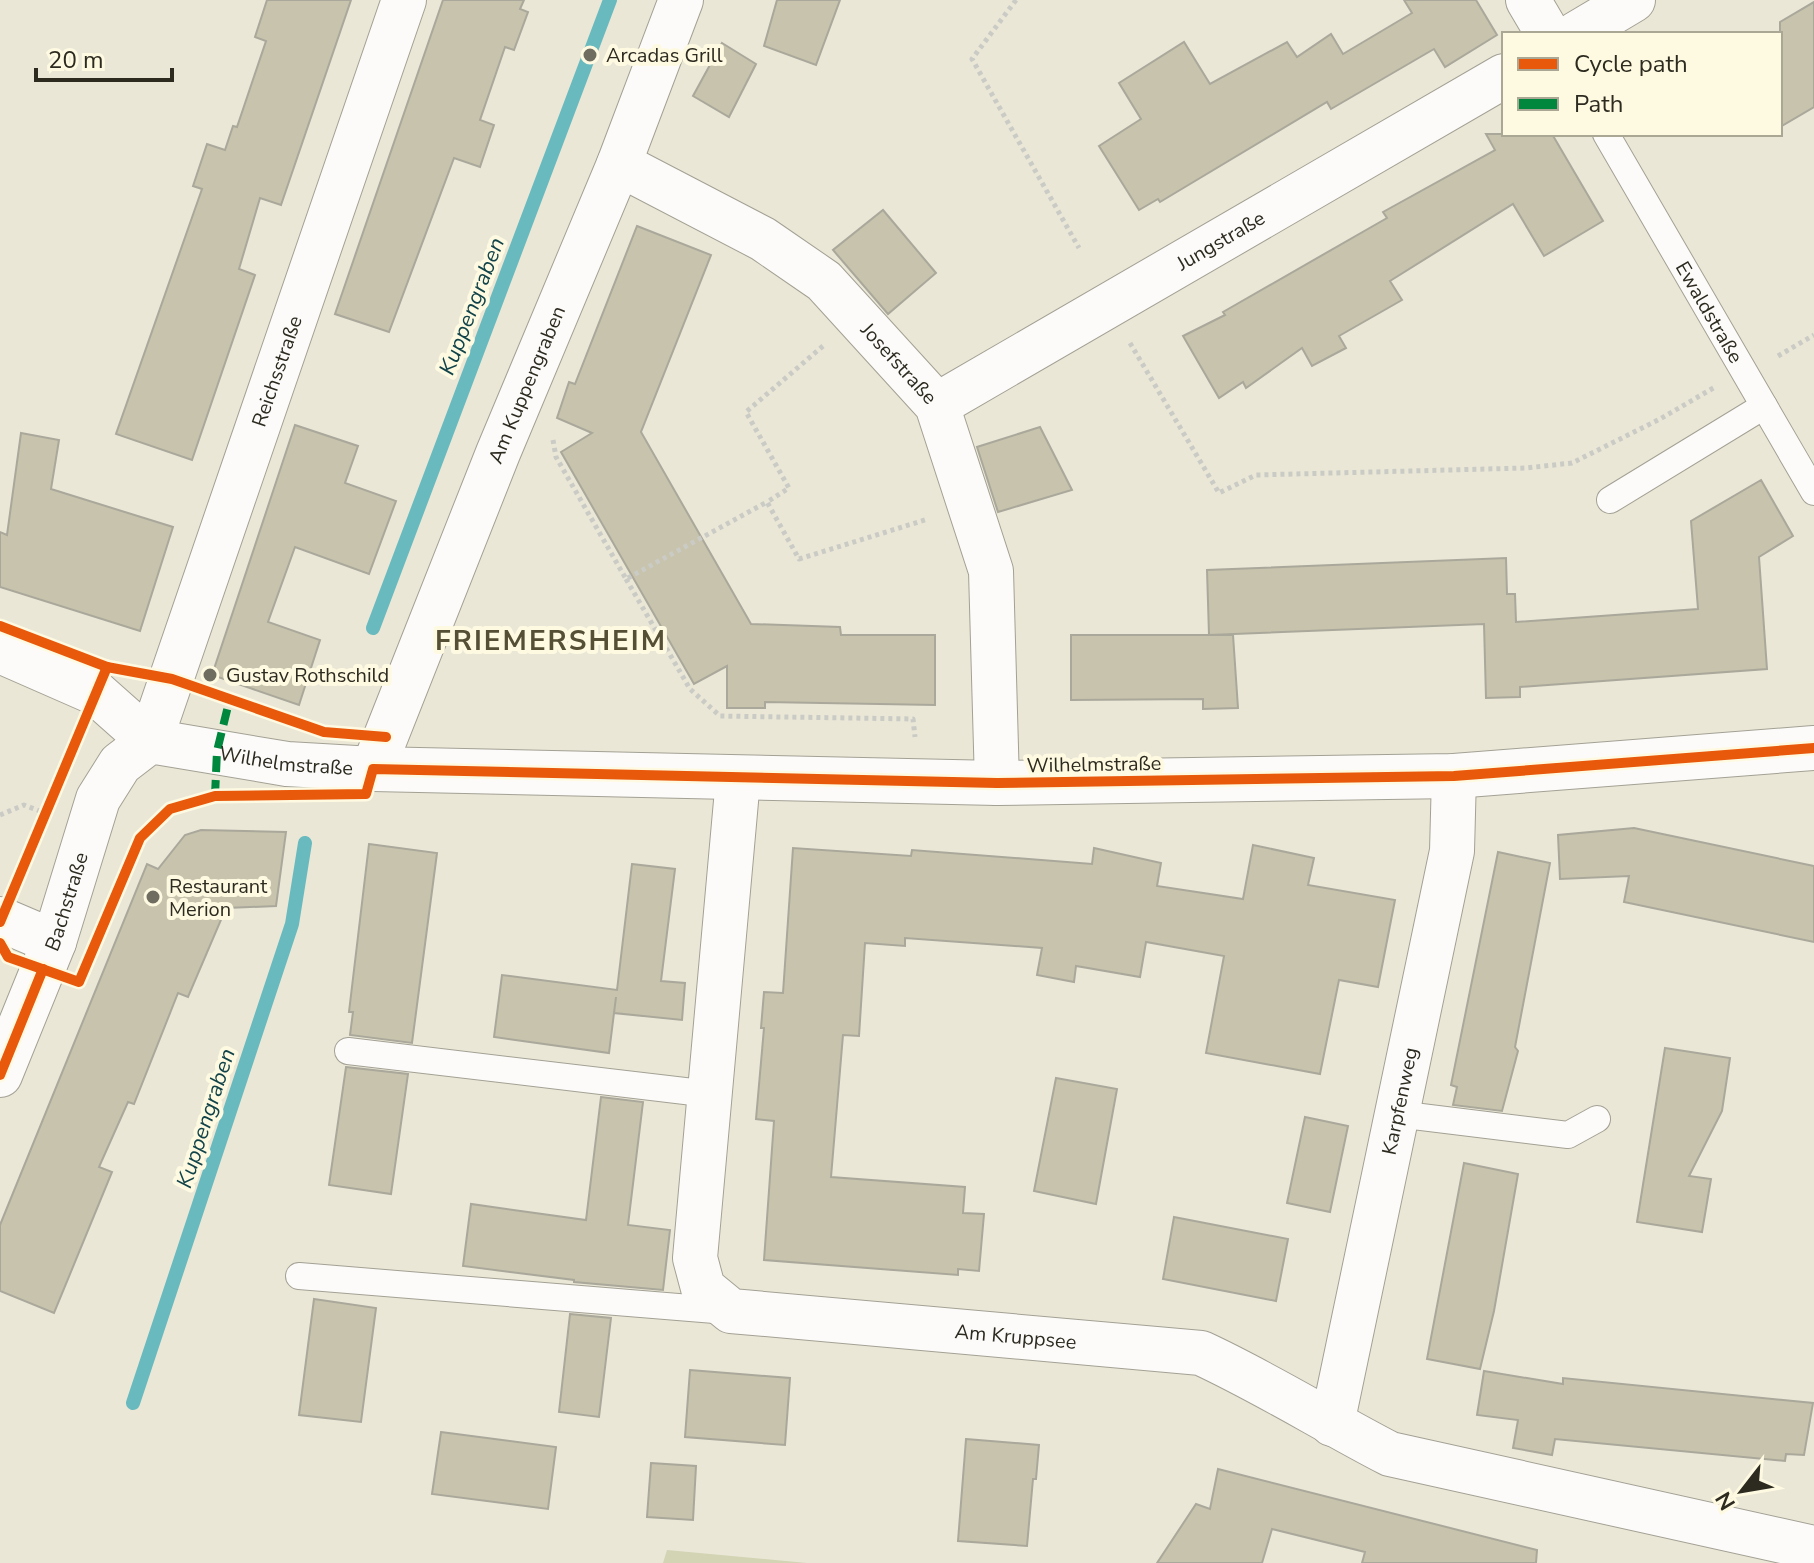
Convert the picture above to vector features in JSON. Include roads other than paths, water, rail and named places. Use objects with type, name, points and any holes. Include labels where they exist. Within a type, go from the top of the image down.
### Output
[{"type":"street","name":"Reichsstraße","points":[[150,741],[404,0]]},
{"type":"street","name":"Am Kuppengraben","points":[[373,769],[498,453],[619,164],[681,0]]},
{"type":"street","points":[[1528,0],[1547,32]]},
{"type":"street","points":[[1579,32],[1633,0]]},
{"type":"street","name":"Jungstraße","points":[[937,405],[1502,77]]},
{"type":"street","name":"Josefstraße","points":[[619,164],[763,239],[824,281],[937,405],[991,571],[997,783]]},
{"type":"street","points":[[0,651],[96,693],[150,741]]},
{"type":"street","name":"Wilhelmstraße","points":[[150,741],[287,764],[373,769],[997,783],[1454,776],[1814,748]]},
{"type":"street","name":"Bachstraße","points":[[0,1075],[54,942],[98,799],[120,764],[150,741]]},
{"type":"street","name":"Karpfenweg","points":[[1332,1424],[1452,851],[1454,776]]},
{"type":"street","points":[[731,1311],[703,1288],[695,1258],[738,779]]},
{"type":"street","points":[[0,919],[54,942]]},
{"type":"street","name":"Am Kruppsee","points":[[731,1311],[1201,1353],[1258,1379],[1332,1424],[1390,1454],[1814,1548]]},
{"type":"lane","name":"Ewaldstraße","points":[[1607,136],[1814,492]]},
{"type":"lane","points":[[1610,500],[1764,406]]},
{"type":"lane","points":[[348,1051],[710,1094]]},
{"type":"lane","points":[[1397,1114],[1568,1135],[1597,1119]]},
{"type":"lane","points":[[299,1276],[731,1311]]},
{"type":"waterway","name":"Kuppengraben","points":[[373,628],[610,0]]},
{"type":"waterway","name":"Kuppengraben","points":[[133,1403],[292,924],[305,843]]},
{"type":"place","name":"Arcadas Grill","points":[[590,55]]},
{"type":"place","name":"Gustav Rothschild","points":[[210,675]]},
{"type":"place","name":"Restaurant Merion","points":[[153,897]]},
{"type":"district","name":"FRIEMERSHEIM","points":[[551,640]]}]
